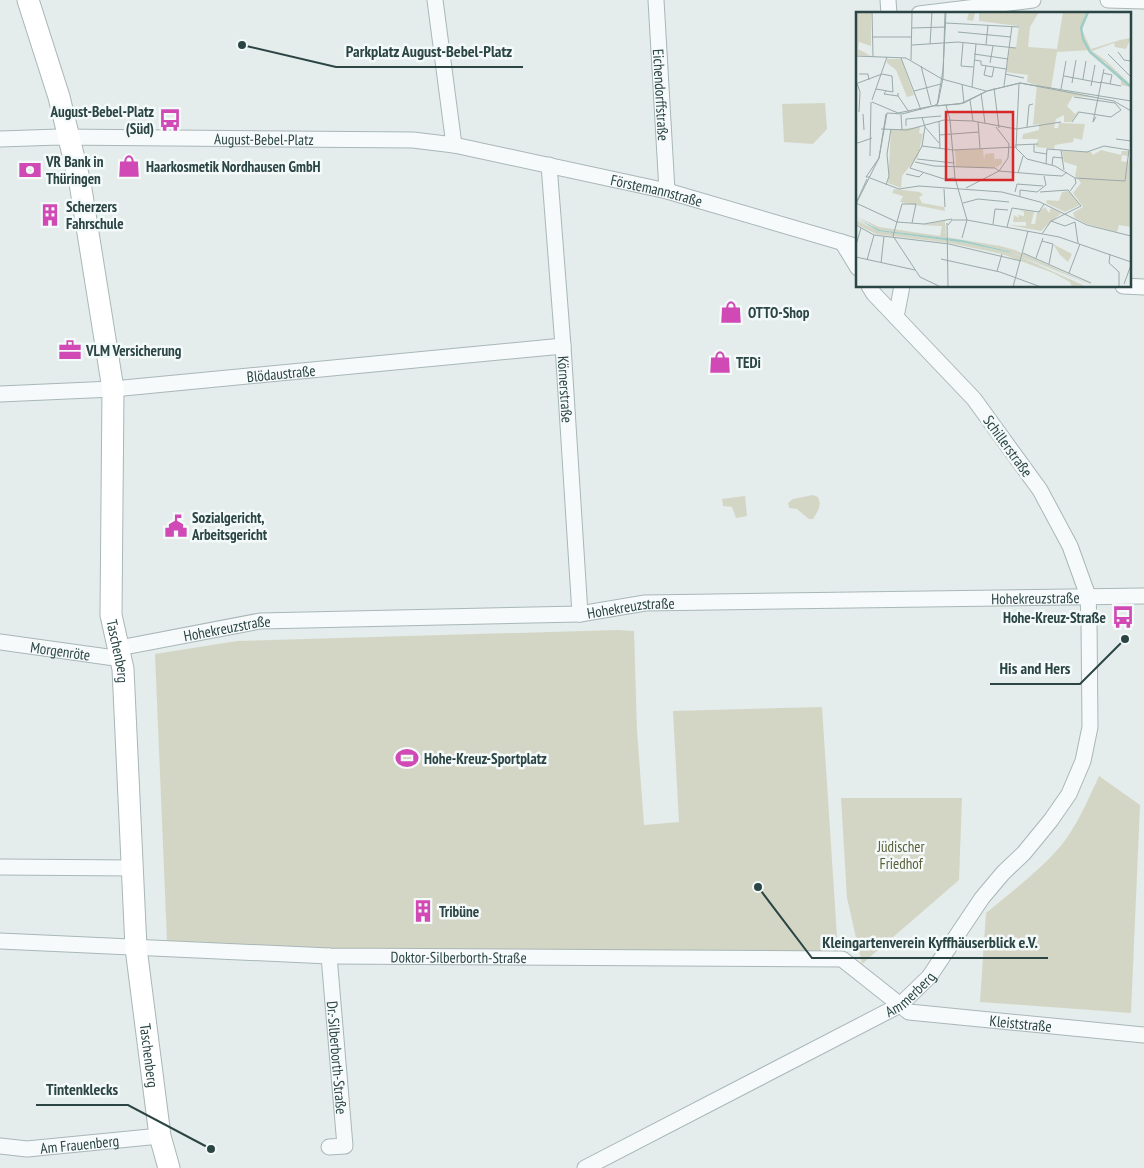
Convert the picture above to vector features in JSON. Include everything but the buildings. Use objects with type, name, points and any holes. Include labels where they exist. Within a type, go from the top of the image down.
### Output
[{"type":"main road","points":[[28,0],[70,137]]},
{"type":"main road","name":"Taschenberg","points":[[70,137],[80,183],[113,390],[111,615],[113,631],[120,654],[136,948],[160,1136],[169,1168]]},
{"type":"street","points":[[435,0],[454,145]]},
{"type":"street","name":"Eichendorffstraße","points":[[656,0],[667,191]]},
{"type":"street","points":[[935,12],[1033,0]]},
{"type":"street","points":[[1108,0],[1144,1]]},
{"type":"street","name":"August-Bebel-Platz","points":[[0,139],[70,137],[413,140],[454,145]]},
{"type":"street","name":"Förstemannstraße","points":[[454,145],[667,191],[856,246]]},
{"type":"street","name":"Körnerstraße","points":[[549,165],[564,346],[580,614]]},
{"type":"street","points":[[842,242],[856,265]]},
{"type":"street","name":"Schillerstraße","points":[[871,288],[974,399],[1040,490],[1070,546],[1088,596]]},
{"type":"street","points":[[896,317],[902,288]]},
{"type":"street","name":"Blödaustraße","points":[[0,394],[113,390],[564,346]]},
{"type":"street","name":"Ammerberg","points":[[585,1168],[900,1006],[929,977],[982,898],[1003,873],[1024,853],[1051,820],[1069,794],[1083,761],[1090,727],[1091,698],[1088,596]]},
{"type":"street","name":"Hohekreuzstraße","points":[[120,654],[260,621],[580,614],[645,603],[1144,596]]},
{"type":"street","name":"Morgenröte","points":[[0,642],[120,654]]},
{"type":"street","points":[[0,867],[133,868]]},
{"type":"street","name":"Doktor-Silberborth-Straße","points":[[0,941],[329,956],[842,959],[900,1006]]},
{"type":"street","name":"Dr.-Silberborth-Straße","points":[[329,956],[345,1146],[329,1146]]},
{"type":"street","name":"Kleiststraße","points":[[900,1006],[909,1012],[1144,1035]]},
{"type":"street","name":"Am Frauenberg","points":[[0,1146],[27,1149],[160,1136]]},
{"type":"green space","points":[[825,103],[827,129],[813,144],[784,142],[782,104]]},
{"type":"green space","points":[[813,495],[818,497],[820,503],[813,519],[809,519],[797,509],[789,508],[788,503],[793,499]]},
{"type":"green space","points":[[745,496],[747,516],[736,518],[732,507],[723,506],[722,499]]},
{"type":"green space","name":"Hohe-Kreuz-Sportplatz","points":[[634,631],[637,731],[644,825],[679,822],[673,711],[822,707],[838,952],[328,949],[167,941],[155,654],[237,641]]},
{"type":"green space","points":[[1099,776],[1140,805],[1131,1013],[980,1002],[986,913],[1033,874],[1059,848],[1076,823]]},
{"type":"green space","name":"Jüdischer Friedhof","points":[[841,798],[962,798],[959,880],[862,964],[847,898]]},
{"type":"place","name":"Parkplatz August-Bebel-Platz","points":[[242,45]]},
{"type":"place","name":"August-Bebel-Platz (Süd)","points":[[170,120]]},
{"type":"place","name":"Haarkosmetik Nordhausen GmbH","points":[[129,166]]},
{"type":"place","name":"VR Bank in Thüringen","points":[[30,170]]},
{"type":"place","name":"Scherzers Fahrschule","points":[[50,215]]},
{"type":"place","name":"OTTO-Shop","points":[[731,312]]},
{"type":"place","name":"VLM Versicherung","points":[[70,350]]},
{"type":"place","name":"TEDi","points":[[720,362]]},
{"type":"place","name":"Sozialgericht, Arbeitsgericht","points":[[176,526]]},
{"type":"place","name":"Hohe-Kreuz-Straße","points":[[1123,617]]},
{"type":"place","name":"His and Hers","points":[[1125,639]]},
{"type":"place","name":"Hohe-Kreuz-Sportplatz","points":[[407,758]]},
{"type":"place","name":"Kleingartenverein Kyffhäuserblick e.V.","points":[[758,887]]},
{"type":"place","name":"Tribüne","points":[[423,911]]},
{"type":"place","name":"Tintenklecks","points":[[211,1149]]}]
